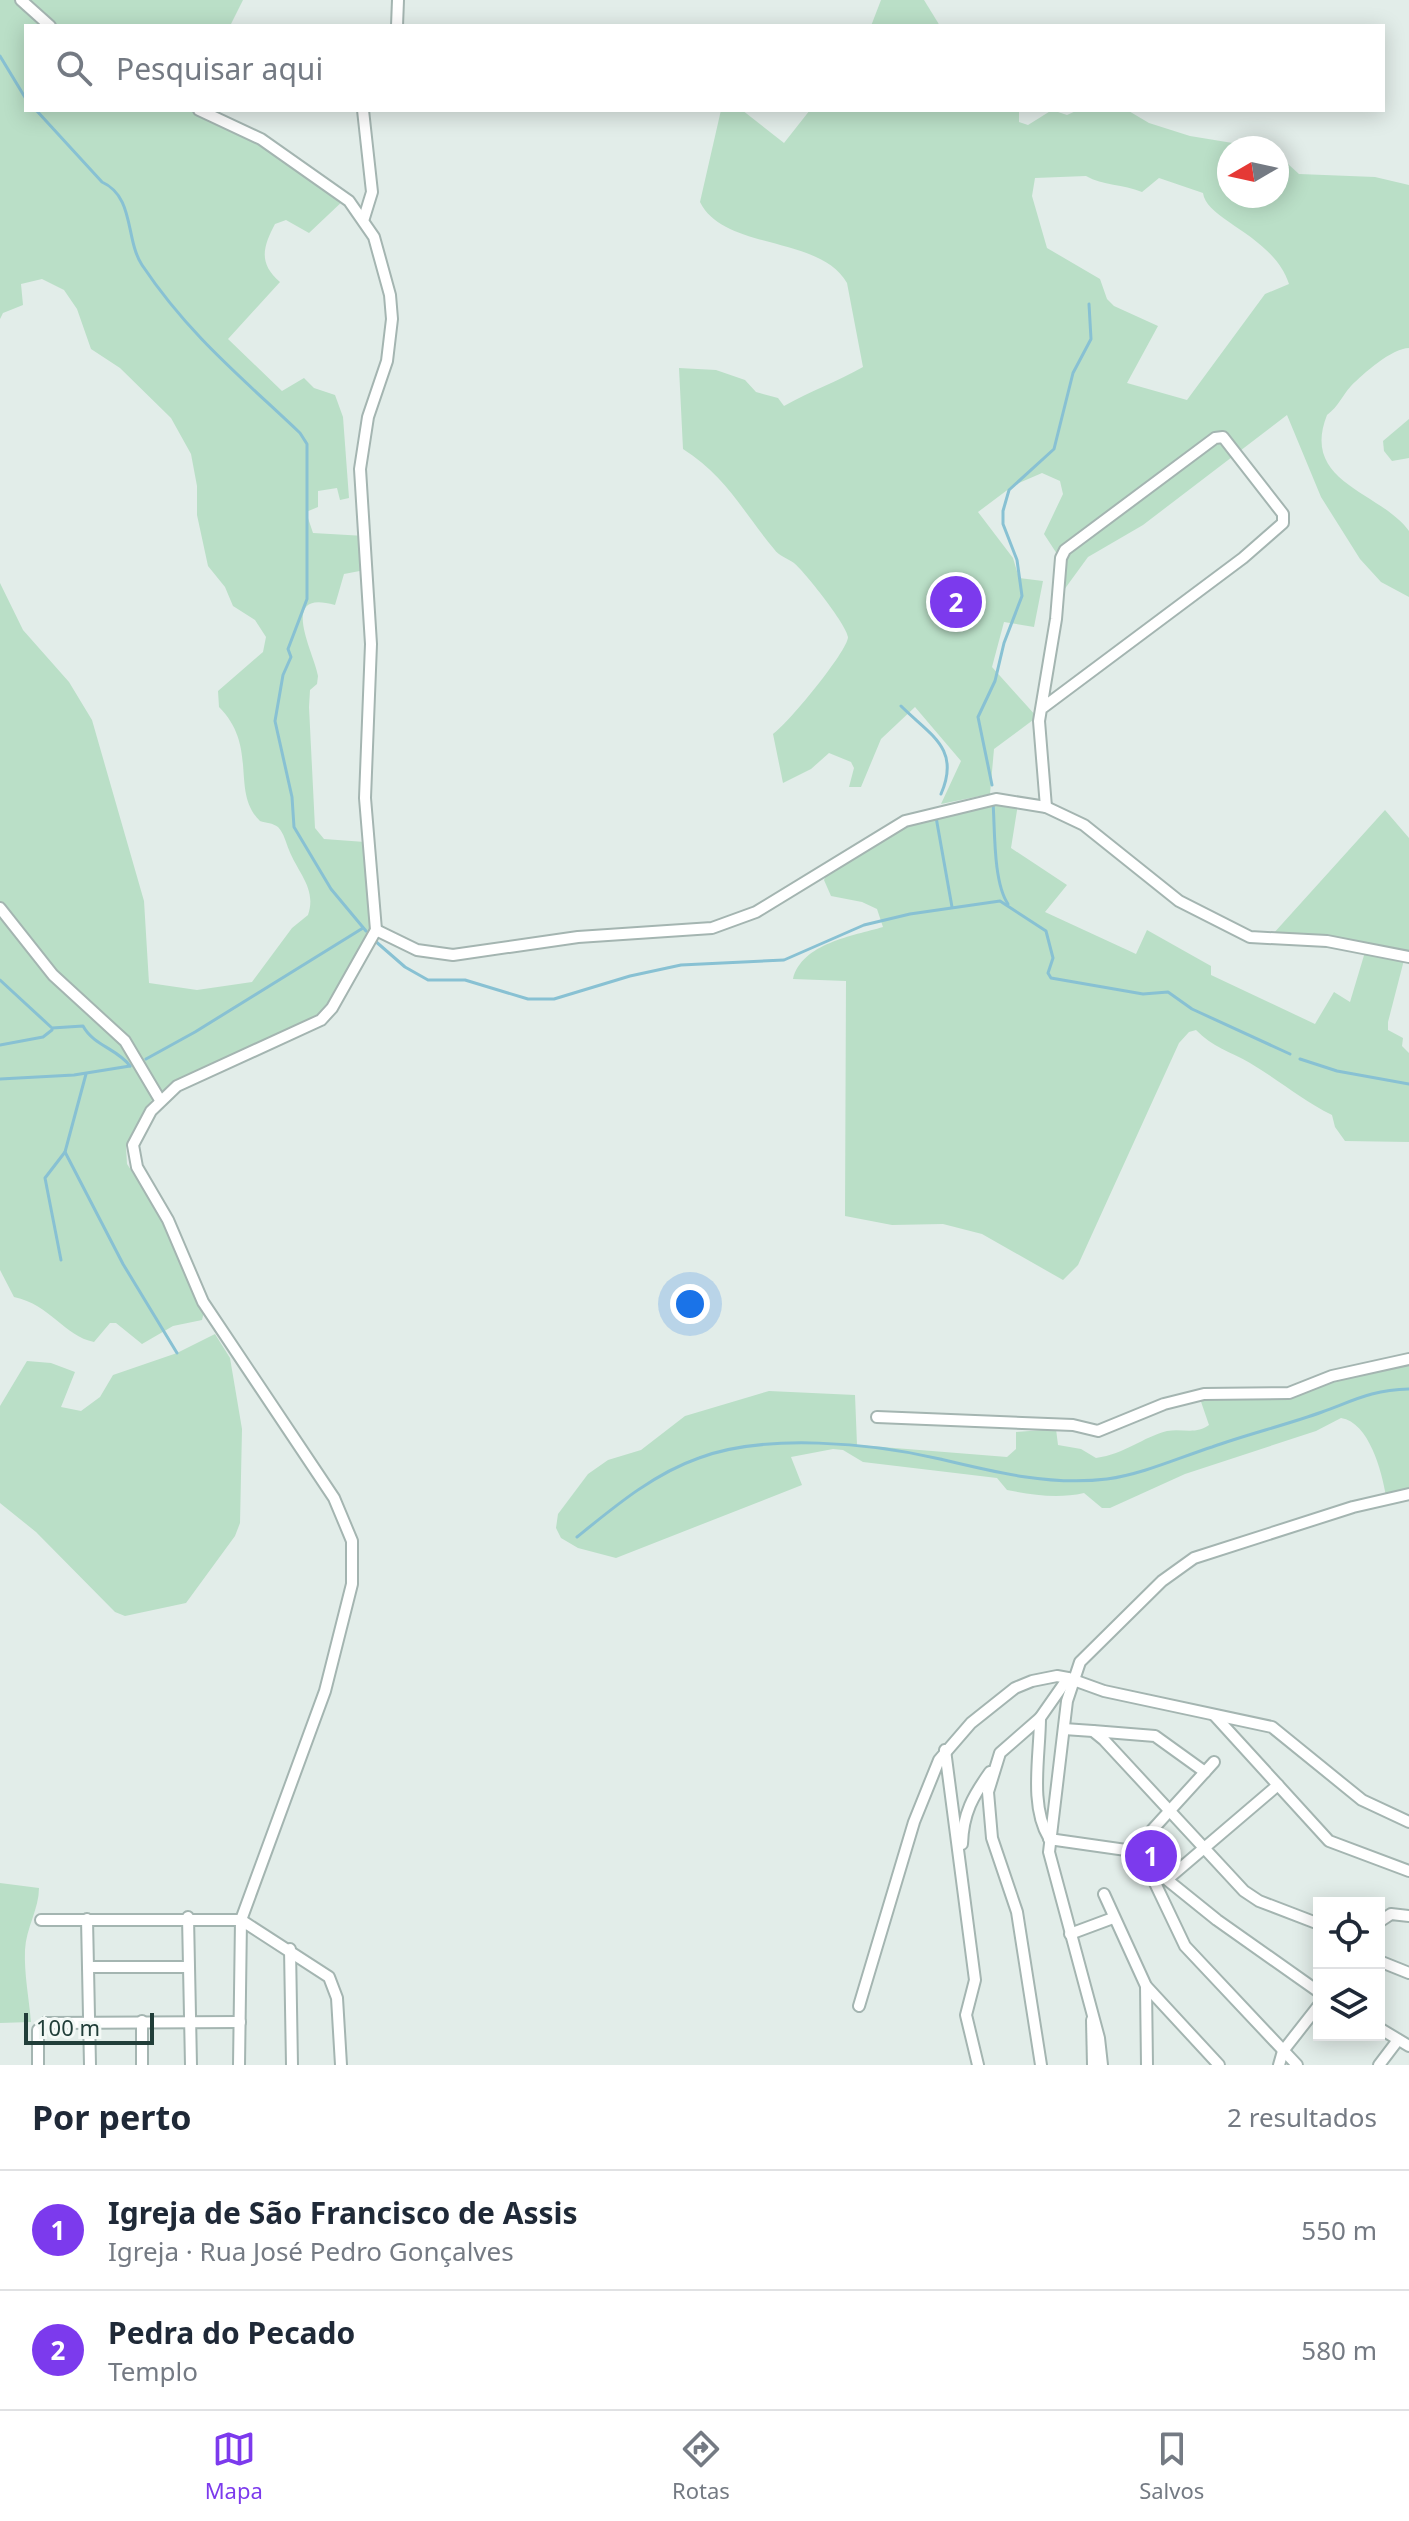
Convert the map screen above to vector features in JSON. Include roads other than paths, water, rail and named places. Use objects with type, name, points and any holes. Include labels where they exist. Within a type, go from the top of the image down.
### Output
[{"type":"street","points":[[21,0],[48,24]]},
{"type":"street","points":[[397,24],[398,0]]},
{"type":"street","points":[[203,112],[261,139],[297,161],[349,201],[364,218],[384,266],[392,319],[387,361],[368,417],[360,469],[371,644],[365,798],[376,930],[332,1008],[321,1020],[190,1079],[160,1100],[136,1135],[135,1161],[168,1220],[203,1302],[340,1509],[350,1531],[354,1555],[348,1606],[318,1715],[241,1920],[239,2065]]},
{"type":"street","points":[[363,112],[372,192],[364,218]]},
{"type":"street","points":[[1041,709],[1125,648],[1283,523],[1283,514],[1223,437],[1215,438],[1065,550],[1058,567],[1056,619],[1041,709],[1046,807]]},
{"type":"street","points":[[376,930],[417,950],[444,955],[578,937],[702,930],[756,912],[905,821],[996,799],[1046,807],[1093,830],[1179,901],[1240,933],[1268,939],[1327,941],[1409,957]]},
{"type":"street","points":[[0,908],[53,975],[125,1041],[160,1100]]},
{"type":"street","points":[[877,1417],[1073,1425],[1098,1431],[1189,1396],[1237,1392],[1284,1394],[1332,1376],[1409,1359]]},
{"type":"street","points":[[1041,2065],[1017,1912],[989,1825],[988,1792],[1000,1753],[1040,1718],[1085,1656],[1108,1631],[1162,1581],[1194,1558],[1353,1507],[1409,1494]]},
{"type":"street","points":[[859,2006],[914,1822],[945,1750],[1015,1688],[1050,1677],[1071,1678],[1104,1691],[1276,1729],[1362,1800],[1409,1822]]},
{"type":"street","points":[[1049,1839],[1071,1678]]},
{"type":"street","points":[[1214,1716],[1329,1841],[1409,1871]]},
{"type":"street","points":[[1040,1718],[1040,1804],[1070,1934],[1099,2038],[1102,2065]]},
{"type":"street","points":[[1064,1729],[1155,1736],[1205,1772]]},
{"type":"street","points":[[1093,1731],[1251,1897],[1313,1922]]},
{"type":"street","points":[[945,1750],[975,1980],[966,2015],[978,2065]]},
{"type":"street","points":[[1133,1851],[1214,1762]]},
{"type":"street","points":[[964,1898],[963,1819],[971,1798],[994,1767]]},
{"type":"street","points":[[1169,1878],[1278,1785]]},
{"type":"street","points":[[1049,1839],[1133,1851],[1217,1920],[1313,1988]]},
{"type":"street","points":[[1145,1862],[1185,1946],[1297,2065]]},
{"type":"street","points":[[1104,1894],[1146,1986],[1219,2065]]},
{"type":"street","points":[[1385,1917],[1400,1913],[1409,1916]]},
{"type":"street","points":[[188,1917],[191,2065]]},
{"type":"street","points":[[41,1920],[188,1917],[241,1920],[327,1974],[334,1987],[341,2065]]},
{"type":"street","points":[[1070,1934],[1113,1918]]},
{"type":"street","points":[[87,1919],[90,2065]]},
{"type":"street","points":[[290,1949],[292,2065]]},
{"type":"street","points":[[1385,1963],[1409,1973]]},
{"type":"street","points":[[88,1967],[188,1967]]},
{"type":"street","points":[[1146,1986],[1147,2065]]},
{"type":"street","points":[[1279,2065],[1283,2051],[1313,2013]]},
{"type":"street","points":[[1092,2018],[1093,2065]]},
{"type":"street","points":[[38,2065],[37,2035],[45,2023],[89,2020],[240,2022]]},
{"type":"street","points":[[142,2021],[142,2065]]},
{"type":"street","points":[[1385,2032],[1409,2046]]},
{"type":"street","points":[[1379,2065],[1398,2040]]},
{"type":"waterway","points":[[0,56],[24,96]]},
{"type":"waterway","points":[[38,112],[120,198],[142,265],[178,313],[216,354],[300,433],[307,444],[307,599],[288,649],[291,657],[283,675],[275,721],[292,797],[294,827],[331,889],[366,931]]},
{"type":"waterway","points":[[992,785],[978,717],[995,681],[1004,643],[1022,596],[1017,560],[1003,524],[1003,511],[1009,490],[1054,449],[1073,373],[1091,339],[1089,304]]},
{"type":"waterway","points":[[901,706],[932,734],[945,754],[946,778],[941,794]]},
{"type":"waterway","points":[[993,802],[997,869],[1008,904]]},
{"type":"waterway","points":[[936,817],[952,907]]},
{"type":"waterway","points":[[374,940],[405,967],[428,980],[465,980],[528,999],[554,999],[630,976],[681,965],[784,960],[864,925],[910,914],[1000,901],[1046,931],[1053,958],[1048,973],[1051,978],[1143,994],[1168,992],[1192,1009],[1290,1054]]},
{"type":"waterway","points":[[146,1059],[363,928]]},
{"type":"waterway","points":[[0,980],[52,1028],[83,1026],[93,1038],[130,1066]]},
{"type":"waterway","points":[[0,1045],[43,1037],[52,1030]]},
{"type":"waterway","points":[[1300,1059],[1337,1071],[1409,1084]]},
{"type":"waterway","points":[[0,1079],[74,1075],[130,1066]]},
{"type":"waterway","points":[[61,1260],[45,1178],[65,1152],[86,1074]]},
{"type":"waterway","points":[[65,1152],[123,1264],[177,1353]]},
{"type":"waterway","points":[[577,1537],[635,1492],[666,1473],[726,1450],[786,1443],[851,1445],[913,1453],[1023,1476],[1086,1481],[1147,1470],[1364,1396],[1409,1389]]},
{"type":"place","name":"Pedra do Pecado","points":[[956,602]]},
{"type":"place","name":"Igreja de São Francisco de Assis","points":[[1151,1856]]}]
